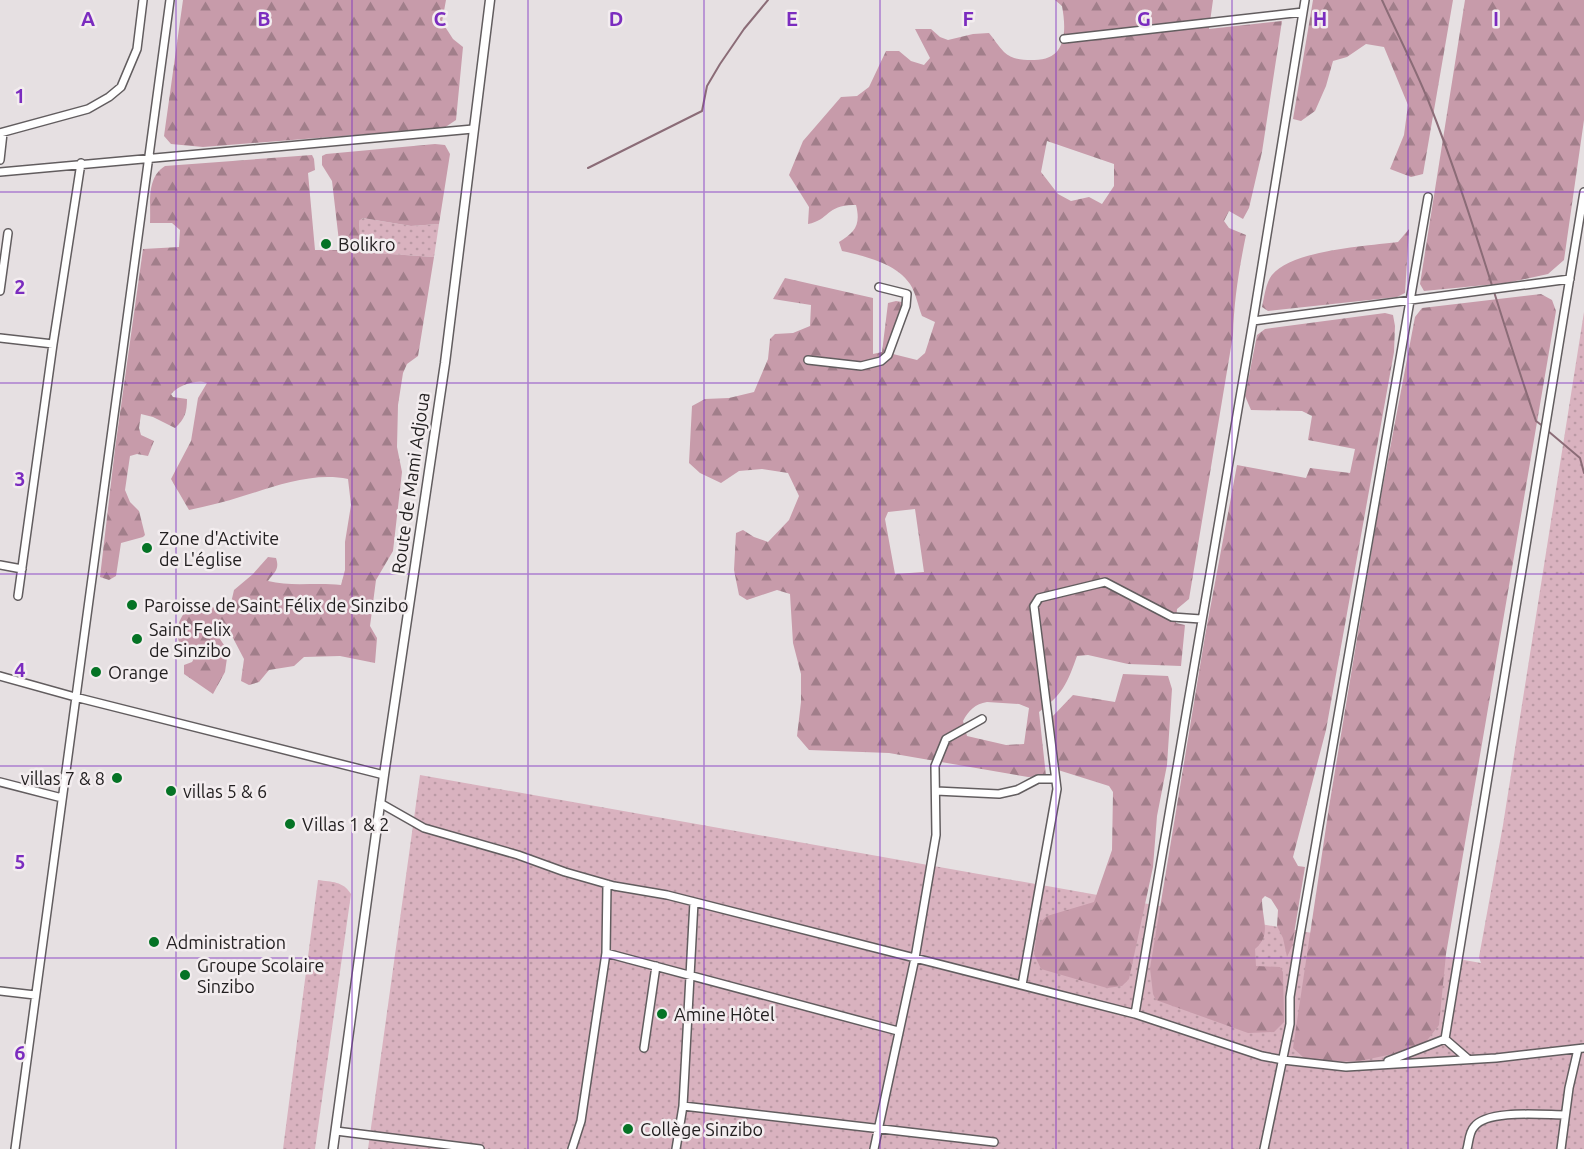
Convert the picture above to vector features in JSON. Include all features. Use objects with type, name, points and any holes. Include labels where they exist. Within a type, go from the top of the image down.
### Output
[{"type":"street","points":[[0,160],[1,133],[88,109],[121,87],[137,49],[142,0]]},
{"type":"street","points":[[15,1149],[170,0]]},
{"type":"street","name":"Route de Mami Adjoua","points":[[333,1149],[380,803],[445,363],[490,0]]},
{"type":"street","points":[[1135,1014],[1305,0]]},
{"type":"street","points":[[1064,39],[1303,12]]},
{"type":"street","points":[[0,172],[473,129]]},
{"type":"street","points":[[18,597],[81,163]]},
{"type":"street","points":[[1444,1039],[1584,192]]},
{"type":"street","points":[[1264,1149],[1290,1024],[1290,997],[1295,963],[1428,197]]},
{"type":"street","points":[[0,291],[3,251],[8,233]]},
{"type":"street","points":[[1253,321],[1570,279]]},
{"type":"street","points":[[808,360],[861,366],[881,361],[888,355],[906,306],[907,294],[879,286]]},
{"type":"street","points":[[0,338],[53,345]]},
{"type":"street","points":[[0,565],[22,569]]},
{"type":"street","points":[[1022,985],[1057,789],[1034,606],[1039,598],[1105,582],[1172,617],[1201,619]]},
{"type":"street","points":[[0,676],[384,775]]},
{"type":"street","points":[[874,1149],[915,958],[936,835],[935,766],[946,739],[982,719]]},
{"type":"street","points":[[936,791],[999,794],[1017,790],[1038,779],[1055,779]]},
{"type":"street","points":[[0,782],[62,798]]},
{"type":"street","points":[[380,803],[424,828],[518,855],[565,873],[694,902],[1135,1014],[1262,1056],[1346,1067],[1496,1058],[1581,1048],[1569,1088],[1561,1149]]},
{"type":"street","points":[[572,1149],[581,1121],[606,953],[607,884]]},
{"type":"street","points":[[676,1149],[683,1106],[694,902]]},
{"type":"street","points":[[606,953],[898,1031]]},
{"type":"street","points":[[644,1048],[656,966]]},
{"type":"street","points":[[0,991],[35,995]]},
{"type":"street","points":[[1444,1039],[1468,1059]]},
{"type":"street","points":[[1381,1064],[1444,1039]]},
{"type":"street","points":[[683,1106],[994,1142]]},
{"type":"street","points":[[1467,1149],[1472,1129],[1477,1123],[1490,1117],[1565,1115]]},
{"type":"street","points":[[336,1131],[480,1149]]},
{"type":"shaded area","points":[[363,218],[411,226],[439,224],[434,257],[361,252],[359,221]]},
{"type":"shaded area","points":[[1584,312],[1584,1149],[368,1149],[420,775],[1481,963],[1479,957],[1503,825]]},
{"type":"shaded area","points":[[318,880],[341,884],[351,894],[315,1149],[283,1149]]},
{"type":"green space","points":[[183,0],[446,0],[442,22],[453,39],[463,47],[456,120],[444,128],[203,147],[171,144],[164,136]]},
{"type":"green space","points":[[1055,0],[1213,0],[1209,29],[1282,21],[1262,152],[1249,208],[1243,219],[1229,211],[1224,221],[1229,228],[1246,235],[1237,285],[1233,335],[1189,599],[1177,609],[1176,623],[1185,625],[1181,666],[1128,664],[1088,655],[1077,656],[1063,688],[1054,700],[1039,712],[1046,776],[1028,777],[889,753],[809,750],[797,736],[801,702],[801,674],[793,643],[790,594],[777,590],[747,600],[739,595],[734,570],[736,533],[743,530],[768,542],[789,520],[799,496],[788,473],[762,469],[739,471],[721,483],[700,473],[689,463],[692,406],[705,399],[729,398],[754,392],[768,359],[770,339],[775,334],[793,333],[810,326],[811,305],[773,299],[785,278],[873,298],[873,354],[882,352],[888,303],[902,302],[903,307],[893,354],[917,360],[925,353],[935,322],[922,316],[910,284],[897,271],[888,266],[842,251],[839,242],[853,231],[857,223],[856,205],[839,207],[821,219],[808,224],[809,207],[789,175],[803,141],[841,97],[857,96],[869,87],[886,51],[899,51],[911,61],[924,65],[930,58],[915,29],[931,29],[940,37],[948,40],[989,33],[1002,50],[1010,56],[1024,60],[1043,59],[1058,51],[1062,44],[1064,26],[1062,6]],"holes":[[[1047,141],[1114,164],[1114,186],[1102,204],[1089,197],[1071,201],[1058,194],[1041,172]],[[915,509],[924,572],[895,574],[885,519],[888,512]],[[987,702],[1019,704],[1029,708],[1024,744],[1006,745],[967,736],[963,721],[979,704]]]},
{"type":"green space","points":[[1313,0],[1453,0],[1423,174],[1411,177],[1390,169],[1404,135],[1408,105],[1384,47],[1366,44],[1347,57],[1333,61],[1326,86],[1315,111],[1301,121],[1293,119]]},
{"type":"green space","points":[[1465,0],[1584,0],[1584,120],[1564,260],[1548,274],[1506,283],[1424,291],[1420,284]]},
{"type":"green space","points":[[435,144],[445,145],[450,154],[439,224],[411,226],[363,218],[359,221],[361,252],[434,257],[418,356],[407,364],[403,373],[398,405],[397,447],[402,472],[393,551],[376,580],[370,626],[377,638],[375,663],[340,656],[304,657],[294,666],[269,670],[259,682],[249,685],[241,681],[244,659],[233,638],[224,636],[220,639],[228,651],[225,672],[213,694],[184,674],[184,665],[192,662],[196,655],[193,651],[181,649],[179,642],[178,625],[186,610],[190,605],[227,611],[234,590],[268,557],[276,558],[277,565],[276,571],[268,581],[286,584],[341,585],[345,570],[345,542],[351,505],[348,479],[321,477],[295,481],[189,510],[171,479],[191,441],[198,398],[207,383],[188,384],[171,394],[173,397],[187,399],[185,415],[175,428],[141,414],[139,428],[141,435],[154,441],[148,456],[137,454],[130,456],[125,490],[130,502],[139,511],[145,535],[121,543],[116,576],[109,580],[100,577],[143,249],[179,247],[180,230],[172,223],[150,223],[152,184],[159,171],[165,166],[312,155],[315,170],[308,173],[315,250],[340,250],[332,181],[322,165],[322,156]]},
{"type":"green space","points":[[1409,229],[1405,293],[1397,297],[1268,311],[1262,307],[1270,278],[1282,267],[1312,255],[1398,242]]},
{"type":"green space","points":[[1541,294],[1552,300],[1556,311],[1446,954],[1439,1025],[1425,1043],[1397,1053],[1360,1061],[1322,1061],[1304,1058],[1293,1048],[1329,807],[1378,512],[1415,317],[1422,308]]},
{"type":"green space","points":[[1385,313],[1393,315],[1394,352],[1326,730],[1293,857],[1298,866],[1305,867],[1292,946],[1287,957],[1283,938],[1277,926],[1278,910],[1271,899],[1265,896],[1262,899],[1265,933],[1255,949],[1256,966],[1280,967],[1283,972],[1284,1022],[1274,1032],[1248,1033],[1156,1000],[1153,994],[1150,968],[1205,636],[1237,465],[1306,478],[1310,468],[1350,473],[1355,449],[1308,440],[1312,416],[1302,411],[1251,410],[1245,396],[1257,335],[1265,329]]},
{"type":"green space","points":[[1123,674],[1168,676],[1172,689],[1167,765],[1157,816],[1153,867],[1129,979],[1122,986],[1107,988],[1041,969],[1034,954],[1038,924],[1047,916],[1094,902],[1112,850],[1113,792],[1109,786],[1058,770],[1051,718],[1073,695],[1115,702]]},
{"type":"waterway","points":[[588,168],[702,111],[707,86],[720,64],[768,0]]},
{"type":"waterway","points":[[1382,0],[1423,87],[1471,219],[1536,421],[1544,427]]},
{"type":"waterway","points":[[1548,431],[1580,458],[1584,473]]},
{"type":"place","name":"Bolikro","points":[[326,244]]},
{"type":"place","name":"Zone d'Activite de L'église","points":[[147,548]]},
{"type":"place","name":"Paroisse de Saint Félix de Sinzibo","points":[[132,605]]},
{"type":"place","name":"Saint Felix de Sinzibo","points":[[137,639]]},
{"type":"place","name":"Orange","points":[[96,672]]},
{"type":"place","name":"villas 7 & 8","points":[[117,778]]},
{"type":"place","name":"villas 5 & 6","points":[[171,791]]},
{"type":"place","name":"Villas 1 & 2","points":[[290,824]]},
{"type":"place","name":"Administration","points":[[154,942]]},
{"type":"place","name":"Groupe Scolaire Sinzibo","points":[[185,975]]},
{"type":"place","name":"Amine Hôtel","points":[[662,1014]]},
{"type":"place","name":"Collège Sinzibo","points":[[628,1129]]}]
